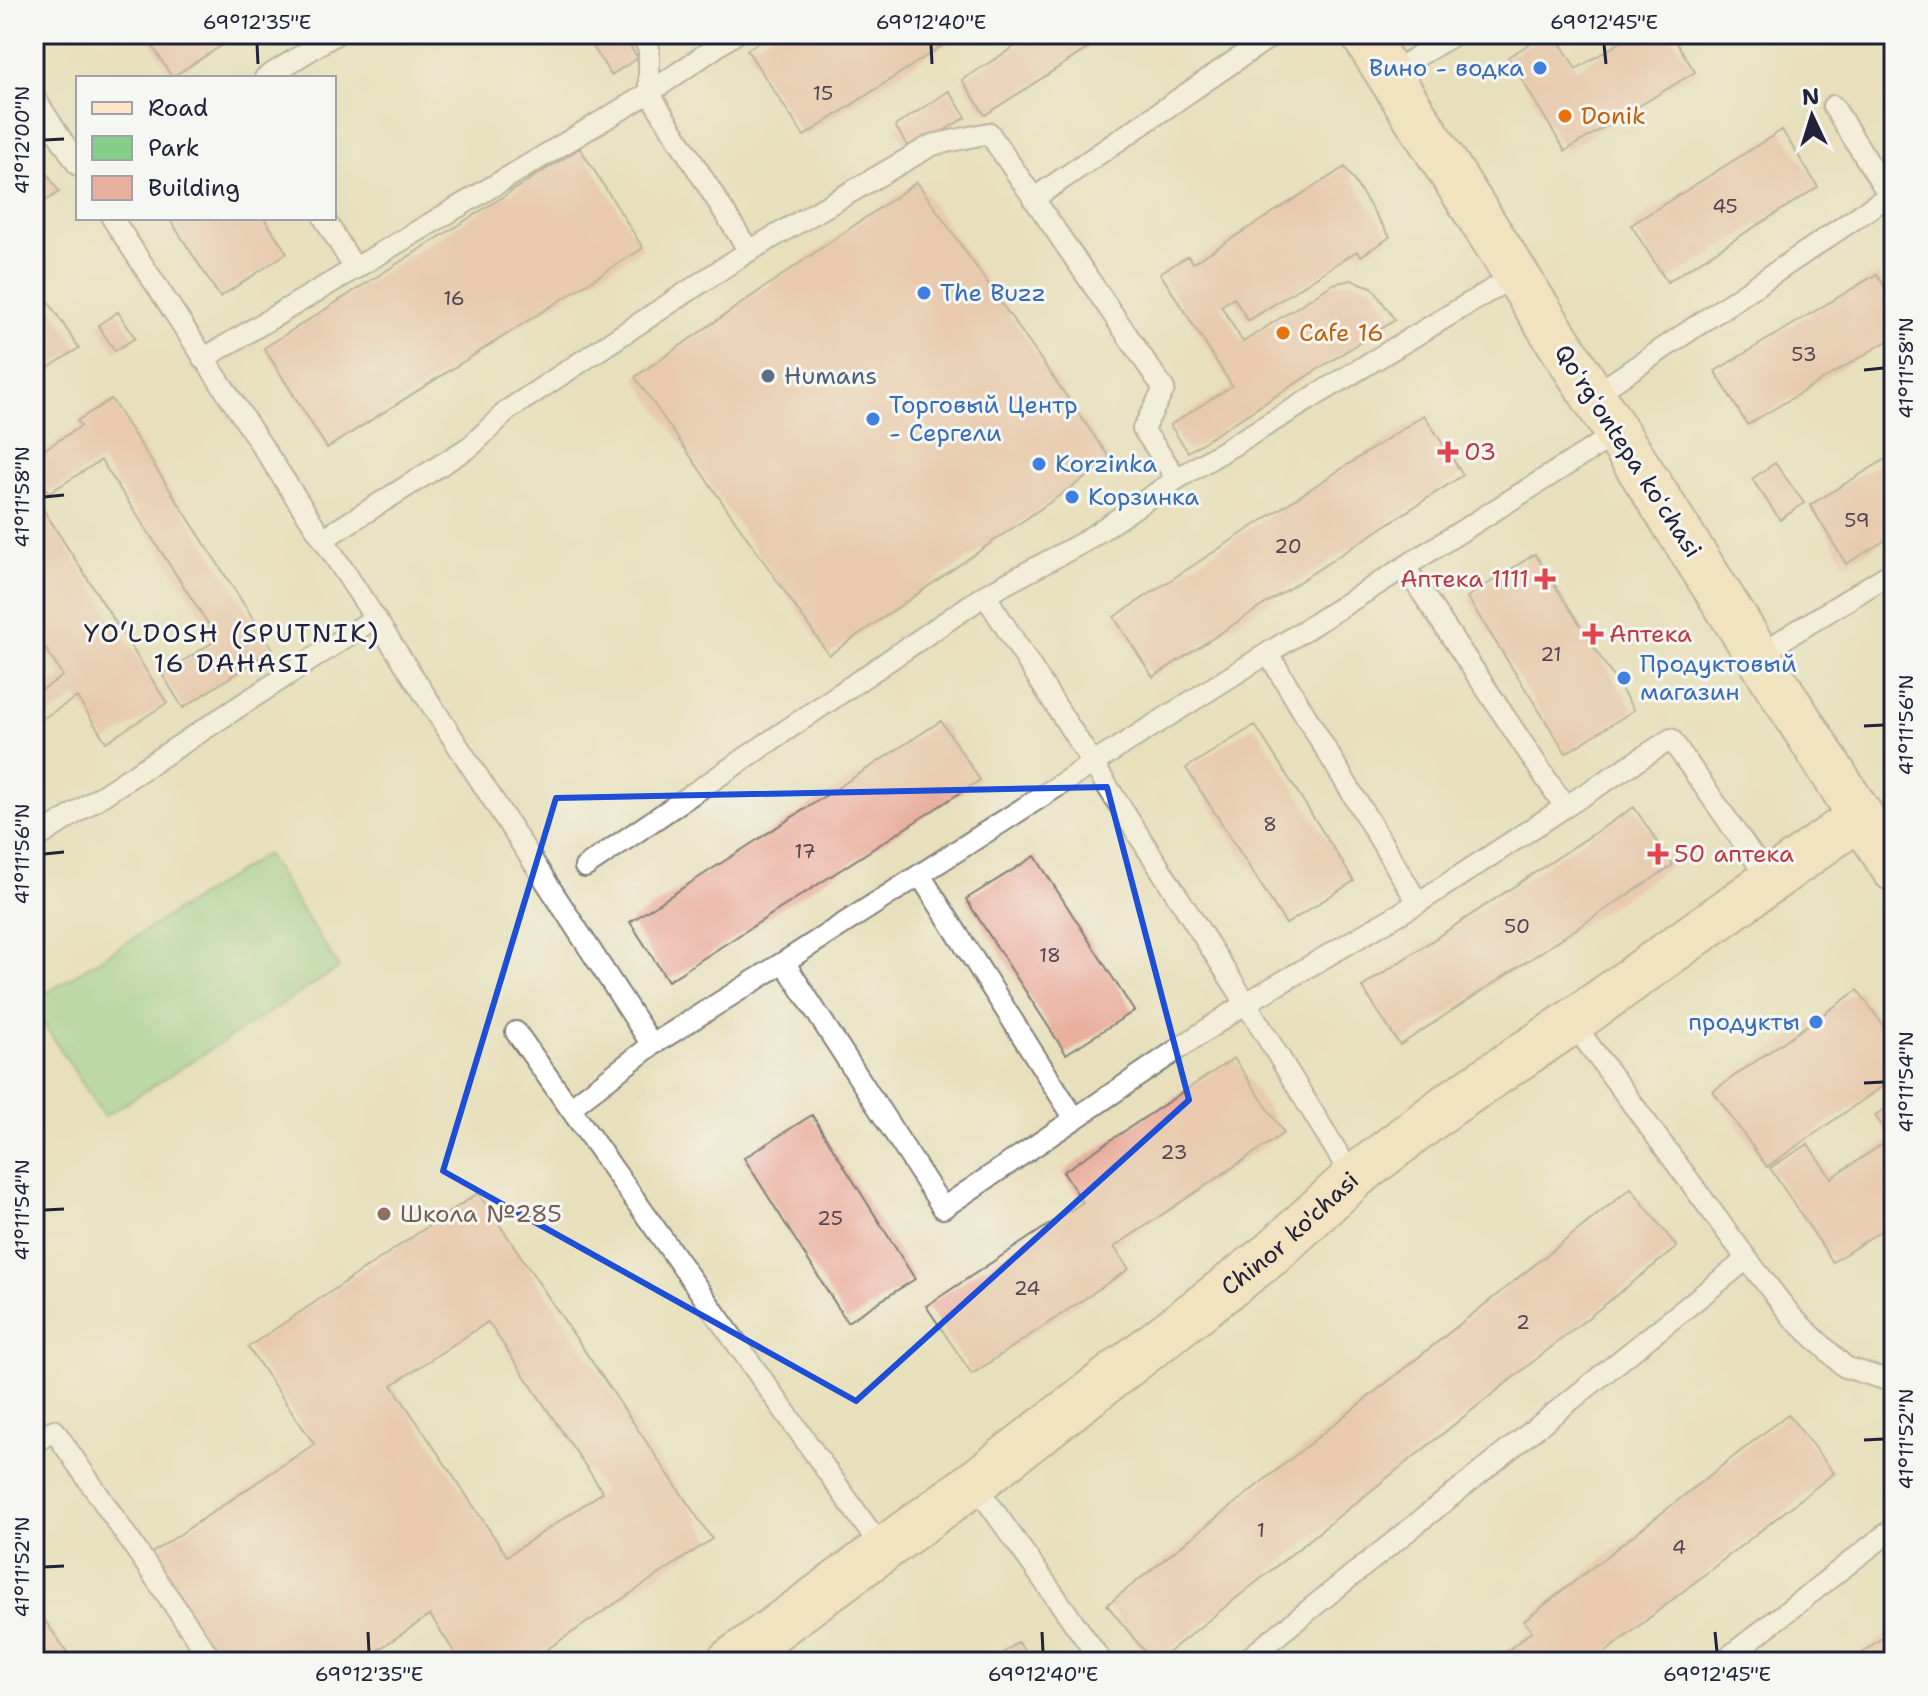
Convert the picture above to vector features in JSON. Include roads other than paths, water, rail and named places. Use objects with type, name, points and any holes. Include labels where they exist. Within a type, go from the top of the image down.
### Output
[{"type":"street","name":"Qoʻrgʻontepa koʻchasi","points":[[1363,34],[1893,866]]},
{"type":"street","name":"Chinor ko'chasi","points":[[729,1662],[974,1483],[1271,1254],[1353,1178],[1447,1106],[1572,1022],[1861,816]]},
{"type":"lane","points":[[268,76],[336,34]]},
{"type":"lane","points":[[640,34],[649,48],[649,93],[749,251]]},
{"type":"lane","points":[[203,359],[649,93],[735,34]]},
{"type":"lane","points":[[1033,199],[1274,34]]},
{"type":"lane","points":[[1388,74],[1455,34]]},
{"type":"lane","points":[[34,97],[76,162]]},
{"type":"lane","points":[[1593,396],[1892,194],[1833,106]]},
{"type":"lane","points":[[323,539],[471,446],[508,410],[749,251],[932,145],[989,133],[1164,389],[1143,429],[1177,479]]},
{"type":"lane","points":[[113,220],[652,1045]]},
{"type":"lane","points":[[325,220],[355,269]]},
{"type":"lane","points":[[585,867],[985,595],[1082,543],[1177,479],[1516,275]]},
{"type":"lane","points":[[570,1108],[652,1045],[1617,433]]},
{"type":"lane","points":[[1405,567],[1565,807]]},
{"type":"lane","points":[[1758,655],[1894,571]]},
{"type":"lane","points":[[985,595],[1246,1003],[1353,1178]]},
{"type":"lane","points":[[34,840],[375,618]]},
{"type":"lane","points":[[1268,653],[1418,903]]},
{"type":"lane","points":[[784,962],[943,1208],[1246,1003],[1418,903],[1671,739],[1770,881]]},
{"type":"lane","points":[[920,875],[1075,1119]]},
{"type":"lane","points":[[1572,1022],[1793,1318],[1845,1367],[1894,1382]]},
{"type":"lane","points":[[516,1032],[883,1550]]},
{"type":"lane","points":[[1244,1662],[1747,1259]]},
{"type":"lane","points":[[34,1443],[54,1430],[213,1662]]},
{"type":"lane","points":[[974,1483],[1102,1662]]},
{"type":"lane","points":[[1722,1662],[1894,1528]]},
{"type":"place","name":"Вино - водка","points":[[1540,68]]},
{"type":"place","name":"Donik","points":[[1565,116]]},
{"type":"place","name":"The Buzz","points":[[924,293]]},
{"type":"place","name":"Cafe 16","points":[[1283,333]]},
{"type":"place","name":"Humans","points":[[768,376]]},
{"type":"place","name":"Торговый Центр - Сергели","points":[[873,419]]},
{"type":"place","name":"03","points":[[1448,452]]},
{"type":"place","name":"Korzinka","points":[[1039,464]]},
{"type":"place","name":"Корзинка","points":[[1072,497]]},
{"type":"place","name":"Аптека 1111","points":[[1545,579]]},
{"type":"place","name":"Аптека","points":[[1593,634]]},
{"type":"place","name":"Продуктовый магазин","points":[[1624,678]]},
{"type":"place","name":"50 аптека","points":[[1658,854]]},
{"type":"place","name":"продукты","points":[[1816,1022]]},
{"type":"place","name":"Школа №285","points":[[384,1214]]},
{"type":"district","name":"YO‘LDOSH (SPUTNIK) 16 DAHASI","points":[[232,648]]}]
